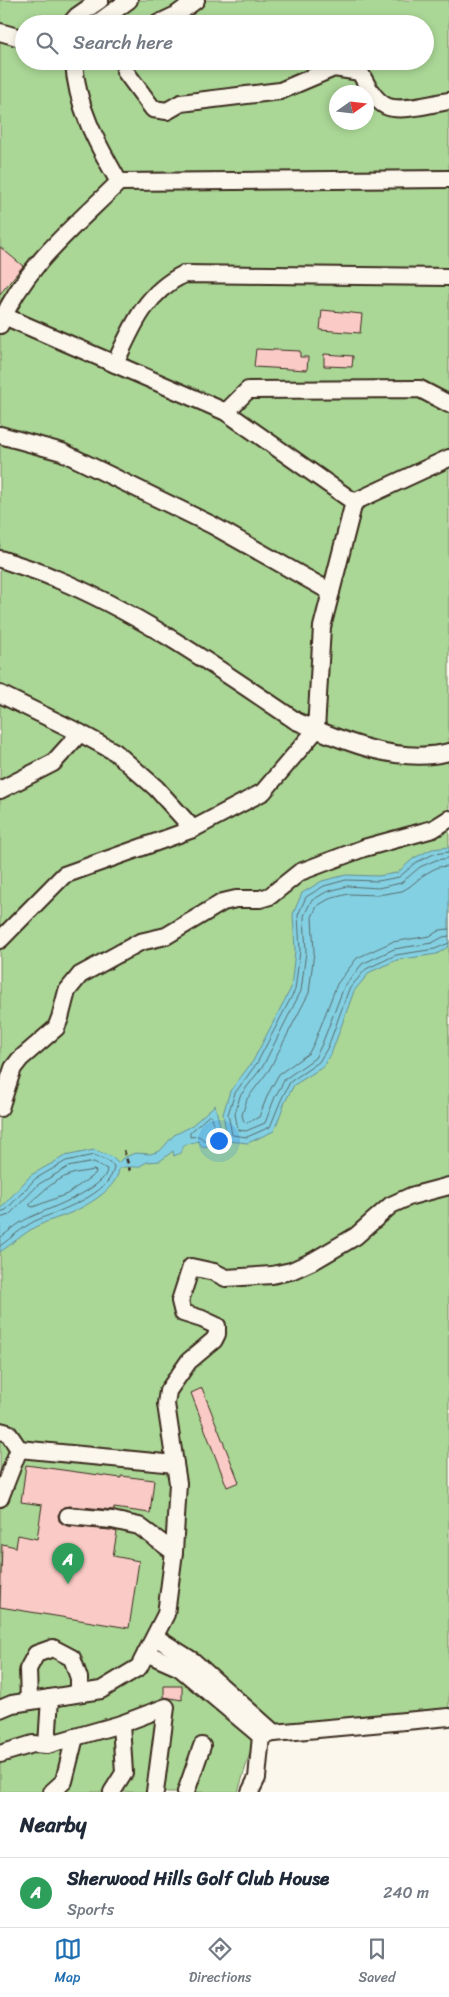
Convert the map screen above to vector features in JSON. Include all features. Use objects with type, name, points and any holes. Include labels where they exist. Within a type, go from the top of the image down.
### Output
[{"type":"street","points":[[78,15],[100,0]]},
{"type":"street","points":[[108,15],[129,0]]},
{"type":"street","points":[[176,15],[196,0]]},
{"type":"street","points":[[0,32],[15,36]]},
{"type":"street","points":[[75,70],[85,118],[119,182]]},
{"type":"street","points":[[125,70],[153,108],[167,111],[181,103],[280,91],[329,70]]},
{"type":"street","points":[[347,70],[360,72],[370,92],[387,106],[413,108],[449,101]]},
{"type":"street","points":[[354,502],[226,412],[115,364],[2,321],[18,291],[37,264],[119,182],[449,179]]},
{"type":"street","points":[[115,364],[137,317],[147,303],[169,281],[184,274],[449,276]]},
{"type":"street","points":[[226,412],[248,390],[264,389],[420,390],[449,404]]},
{"type":"street","points":[[0,435],[62,452],[212,525],[331,592]]},
{"type":"street","points":[[354,502],[449,458]]},
{"type":"street","points":[[0,940],[64,875],[193,829],[263,792],[316,730],[322,627],[354,502]]},
{"type":"street","points":[[0,559],[54,578],[101,600],[166,636],[296,721],[316,730],[381,752],[434,756],[449,752]]},
{"type":"street","points":[[0,694],[115,752],[156,788],[193,829]]},
{"type":"street","points":[[0,790],[53,763],[80,733]]},
{"type":"street","points":[[0,1108],[13,1068],[56,1028],[67,991],[80,976],[140,942],[166,936],[223,902],[236,899],[260,899],[270,896],[300,872],[364,848],[433,830],[449,819]]},
{"type":"street","points":[[0,1709],[12,1704],[101,1690],[139,1667],[166,1614],[174,1552],[178,1483],[166,1404],[168,1391],[189,1361],[214,1340],[217,1334],[217,1326],[202,1318],[182,1313],[180,1301],[191,1267],[214,1272],[226,1278],[272,1275],[291,1271],[315,1260],[356,1236],[391,1205],[411,1196],[449,1186]]},
{"type":"street","points":[[0,1431],[8,1433],[18,1449]]},
{"type":"street","points":[[18,1449],[175,1464]]},
{"type":"street","points":[[0,1498],[4,1476],[18,1449]]},
{"type":"street","points":[[68,1516],[112,1520],[139,1526],[174,1552]]},
{"type":"street","points":[[155,1637],[194,1662],[268,1734]]},
{"type":"street","points":[[29,1701],[28,1669],[36,1654],[53,1648],[72,1658],[79,1678],[79,1693]]},
{"type":"street","points":[[146,1652],[180,1668],[268,1734],[449,1717]]},
{"type":"street","points":[[47,1745],[50,1698]]},
{"type":"street","points":[[0,1754],[33,1744],[47,1745],[121,1724],[166,1707],[154,1792]]},
{"type":"street","points":[[112,1792],[124,1773],[121,1724]]},
{"type":"street","points":[[250,1792],[257,1778],[268,1734]]},
{"type":"street","points":[[52,1792],[64,1782],[74,1737]]},
{"type":"street","points":[[186,1792],[202,1746]]},
{"type":"path","points":[[124,1150],[130,1171]]},
{"type":"green space","points":[[0,0],[449,0],[449,1708],[277,1724],[254,1740],[238,1792],[0,1792]]},
{"type":"water","points":[[449,847],[449,946],[437,954],[397,960],[370,972],[354,991],[333,1049],[323,1067],[294,1085],[274,1131],[248,1143],[228,1141],[223,1114],[230,1091],[253,1061],[291,988],[295,951],[293,914],[302,893],[322,881],[346,875],[378,876],[397,873],[414,858],[432,849]]},
{"type":"water","points":[[215,1105],[222,1134],[218,1143],[203,1147],[198,1141],[184,1145],[180,1153],[174,1156],[173,1151],[160,1161],[147,1162],[138,1167],[119,1169],[114,1182],[108,1189],[88,1204],[35,1227],[0,1252],[0,1209],[31,1175],[65,1156],[94,1150],[111,1156],[118,1163],[123,1158],[135,1153],[150,1154],[160,1151],[174,1135],[190,1127]]},
{"type":"building","points":[[0,247],[23,266],[0,294]]},
{"type":"building","points":[[322,310],[362,314],[360,333],[320,330]]},
{"type":"building","points":[[256,349],[300,351],[300,357],[308,357],[307,370],[254,367]]},
{"type":"building","points":[[324,354],[353,356],[352,367],[324,366]]},
{"type":"building","points":[[202,1388],[239,1482],[227,1487],[191,1393]]},
{"type":"building","points":[[26,1465],[121,1478],[121,1476],[154,1480],[150,1513],[114,1508],[114,1510],[69,1506],[63,1507],[58,1515],[59,1521],[67,1526],[117,1532],[113,1556],[139,1561],[129,1628],[0,1607],[2,1544],[16,1547],[18,1535],[37,1539],[42,1505],[21,1502]]},
{"type":"building","points":[[164,1686],[182,1686],[182,1700],[164,1697]]},
{"type":"place","name":"Sherwood Hills Golf Club House","points":[[68,1584]]}]
